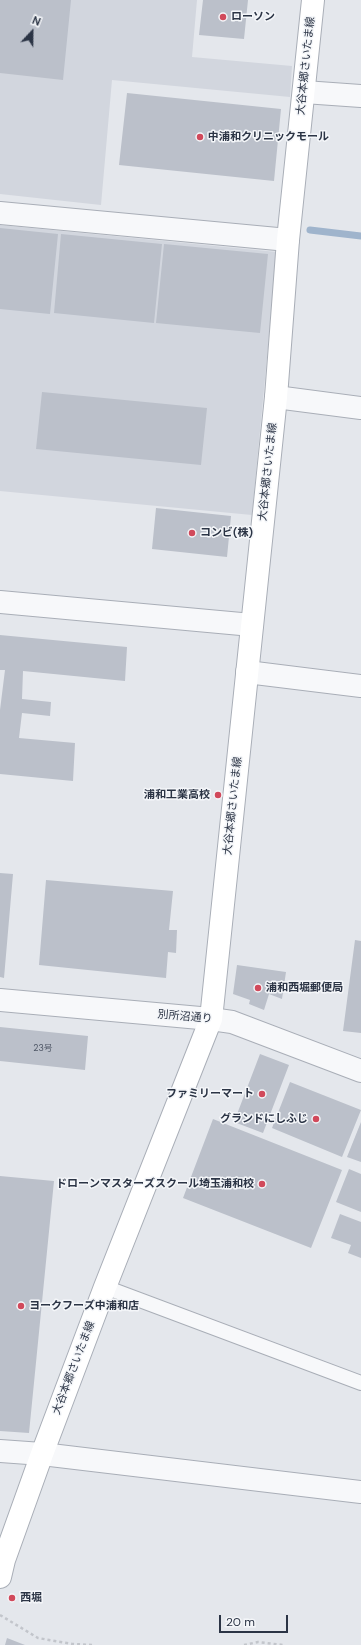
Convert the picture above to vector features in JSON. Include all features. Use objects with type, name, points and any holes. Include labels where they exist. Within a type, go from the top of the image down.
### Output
[{"type":"main road","name":"大谷本郷さいたま線","points":[[0,1577],[4,1560],[42,1454],[105,1287],[211,1018],[276,397],[288,240],[313,0]]},
{"type":"street","points":[[304,92],[361,96]]},
{"type":"street","points":[[0,213],[288,240]]},
{"type":"street","points":[[276,397],[361,408]]},
{"type":"street","points":[[0,602],[252,625]]},
{"type":"street","points":[[247,672],[361,686]]},
{"type":"street","name":"別所沼通り","points":[[0,1000],[211,1018],[232,1022],[361,1072]]},
{"type":"street","points":[[0,1451],[42,1454],[361,1492]]},
{"type":"lane","points":[[105,1287],[361,1383]]},
{"type":"path","points":[[0,1615],[38,1638],[72,1644],[94,1645]]},
{"type":"path","points":[[244,1645],[258,1642],[283,1645]]},
{"type":"shaded area","points":[[0,0],[197,0],[192,57],[292,66],[290,97],[112,80],[101,205],[0,194]]},
{"type":"shaded area","points":[[0,225],[277,252],[252,515],[0,491]]},
{"type":"building","points":[[0,0],[71,0],[63,80],[0,73]]},
{"type":"building","name":"ローソン","points":[[203,0],[248,0],[244,39],[199,35]]},
{"type":"building","name":"中浦和クリニックモール","points":[[127,93],[281,109],[274,181],[119,165]]},
{"type":"building","points":[[0,228],[58,234],[50,314],[0,309]]},
{"type":"building","points":[[61,234],[162,244],[154,323],[54,313]]},
{"type":"building","points":[[164,244],[268,254],[260,333],[156,323]]},
{"type":"building","points":[[42,392],[207,408],[201,465],[36,449]]},
{"type":"building","name":"コンビ(株)","points":[[156,508],[231,516],[227,557],[152,549]]},
{"type":"building","points":[[0,635],[127,647],[125,681],[23,671],[22,699],[51,702],[50,716],[22,713],[19,738],[75,743],[73,781],[0,774],[0,710],[5,670],[0,670]]},
{"type":"building","points":[[0,873],[13,874],[4,978],[0,977]]},
{"type":"building","points":[[46,880],[173,891],[169,930],[177,930],[176,953],[168,952],[166,978],[39,965]]},
{"type":"building","points":[[355,940],[361,941],[361,1033],[343,1031]]},
{"type":"building","points":[[237,965],[286,972],[282,999],[269,994],[264,1010],[249,1004],[250,1000],[233,994]]},
{"type":"building","points":[[0,1027],[88,1036],[85,1070],[0,1061]]},
{"type":"building","name":"ファミリーマート","points":[[260,1054],[289,1065],[263,1133],[234,1122]]},
{"type":"building","name":"グランドにしふじ","points":[[290,1082],[361,1110],[342,1157],[272,1128]]},
{"type":"building","name":"ドローンマスターズスクール埼玉浦和校","points":[[213,1119],[342,1170],[311,1248],[183,1198]]},
{"type":"building","points":[[361,1122],[361,1162],[347,1157]]},
{"type":"building","points":[[349,1169],[361,1174],[361,1212],[336,1202]]},
{"type":"building","name":"ヨークフーズ中浦和店","points":[[0,1176],[54,1181],[29,1433],[0,1431]]},
{"type":"building","points":[[340,1214],[361,1222],[361,1258],[348,1253],[351,1245],[331,1238]]},
{"type":"building","points":[[7,1638],[25,1645],[5,1645]]},
{"type":"waterway","points":[[310,230],[361,236]]},
{"type":"place","name":"ローソン","points":[[223,17]]},
{"type":"place","name":"中浦和クリニックモール","points":[[200,137]]},
{"type":"place","name":"コンビ(株)","points":[[192,533]]},
{"type":"place","name":"浦和工業高校","points":[[218,795]]},
{"type":"place","name":"浦和西堀郵便局","points":[[258,988]]},
{"type":"place","name":"ファミリーマート","points":[[262,1094]]},
{"type":"place","name":"グランドにしふじ","points":[[316,1119]]},
{"type":"place","name":"ドローンマスターズスクール埼玉浦和校","points":[[262,1184]]},
{"type":"place","name":"ヨークフーズ中浦和店","points":[[21,1306]]},
{"type":"place","name":"西堀","points":[[12,1598]]}]
